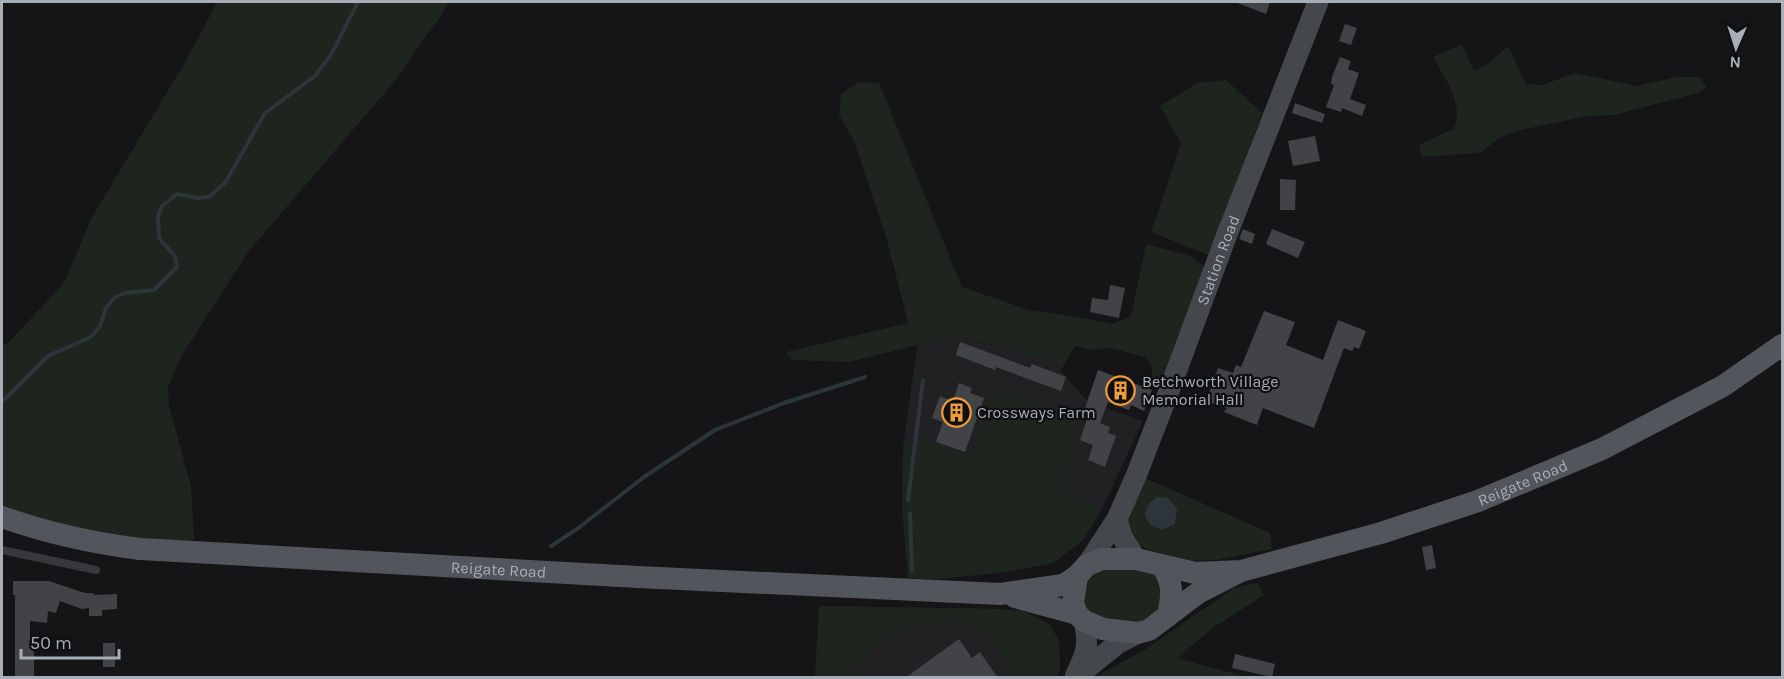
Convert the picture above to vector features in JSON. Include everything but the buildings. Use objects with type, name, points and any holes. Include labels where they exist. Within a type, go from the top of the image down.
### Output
[{"type":"main road","name":"Reigate Road","points":[[1167,616],[1198,593],[1241,571],[1381,533],[1478,501],[1602,449],[1723,386],[1782,345]]},
{"type":"main road","name":"Reigate Road","points":[[2,517],[68,537],[140,549],[614,576],[1000,594],[1063,585],[1082,571]]},
{"type":"main road","points":[[1102,559],[1136,559],[1163,567],[1171,581],[1172,598],[1167,616],[1149,630],[1138,633],[1103,629],[1080,617],[1073,603],[1082,571],[1102,559]]},
{"type":"main road","name":"Reigate Road","points":[[1163,567],[1195,573],[1241,571]]},
{"type":"main road","name":"Reigate Road","points":[[1000,594],[1080,617]]},
{"type":"street","name":"Station Road","points":[[1082,571],[1117,519],[1169,391],[1226,237],[1318,2]]},
{"type":"street","points":[[1117,519],[1122,537],[1136,559]]},
{"type":"street","points":[[1074,678],[1085,655],[1088,638],[1080,617]]},
{"type":"street","points":[[1074,678],[1117,644],[1138,633]]},
{"type":"lane","points":[[2,550],[96,570]]},
{"type":"shaded area","points":[[217,2],[450,2],[395,81],[248,252],[181,357],[168,387],[169,406],[191,486],[194,540],[157,541],[115,538],[2,507],[2,346],[11,340],[64,283],[91,219],[187,59]]},
{"type":"shaded area","points":[[1462,45],[1474,71],[1488,64],[1508,46],[1526,84],[1542,85],[1575,73],[1637,86],[1677,77],[1699,77],[1707,87],[1698,93],[1614,115],[1587,116],[1521,130],[1499,138],[1477,153],[1421,157],[1419,145],[1453,129],[1456,120],[1457,111],[1452,92],[1433,57]]},
{"type":"shaded area","points":[[1226,80],[1262,113],[1211,256],[1151,232],[1181,143],[1160,106],[1197,83]]},
{"type":"shaded area","points":[[859,82],[879,83],[962,287],[1029,310],[1113,324],[1131,316],[1146,244],[1190,256],[1207,268],[1166,385],[1152,378],[1152,368],[1146,357],[1110,348],[1094,350],[1075,346],[1061,370],[1051,359],[950,334],[918,345],[849,362],[792,360],[786,352],[908,323],[887,240],[854,141],[839,115],[841,94]]},
{"type":"shaded area","points":[[949,334],[1051,359],[1087,401],[1143,421],[1100,513],[1083,540],[1053,563],[1006,572],[938,579],[908,578],[902,507],[903,446],[914,368],[918,345]]},
{"type":"shaded area","points":[[992,395],[1016,395],[1052,408],[1073,422],[1066,491],[1082,498],[1100,513],[1083,540],[1053,563],[1006,572],[938,579],[908,578],[903,446],[921,438],[970,456]]},
{"type":"shaded area","points":[[1145,478],[1270,533],[1272,549],[1216,560],[1192,561],[1151,551],[1139,545],[1129,529],[1129,517]]},
{"type":"shaded area","points":[[1157,497],[1168,498],[1177,509],[1175,524],[1162,530],[1149,524],[1145,514],[1149,503]]},
{"type":"shaded area","points":[[1119,566],[1156,575],[1162,599],[1159,609],[1150,621],[1127,625],[1090,614],[1081,603],[1085,585],[1091,575]]},
{"type":"shaded area","points":[[1257,583],[1264,595],[1214,627],[1177,658],[1246,677],[1095,677],[1146,649],[1234,588]]},
{"type":"shaded area","points":[[819,606],[1001,609],[1049,624],[1059,640],[1060,670],[1056,677],[815,678]]},
{"type":"shaded area","points":[[819,606],[1024,611],[1049,624],[1059,640],[1060,670],[1056,677],[1008,677],[999,655],[973,623],[953,622],[908,628],[899,632],[850,671],[850,677],[815,678]]},
{"type":"waterway","points":[[2,402],[48,356],[91,337],[100,326],[106,308],[115,297],[125,293],[154,290],[177,267],[175,256],[159,238],[158,216],[162,206],[177,194],[198,198],[209,197],[225,183],[265,113],[315,76],[332,53],[358,2]]},
{"type":"waterway","points":[[551,546],[577,529],[644,477],[715,430],[784,403],[865,377]]},
{"type":"waterway","points":[[908,500],[923,380]]},
{"type":"waterway","points":[[910,513],[912,570]]},
{"type":"place","name":"Betchworth Village Memorial Hall","points":[[1121,390]]},
{"type":"place","name":"Crossways Farm","points":[[956,412]]}]
